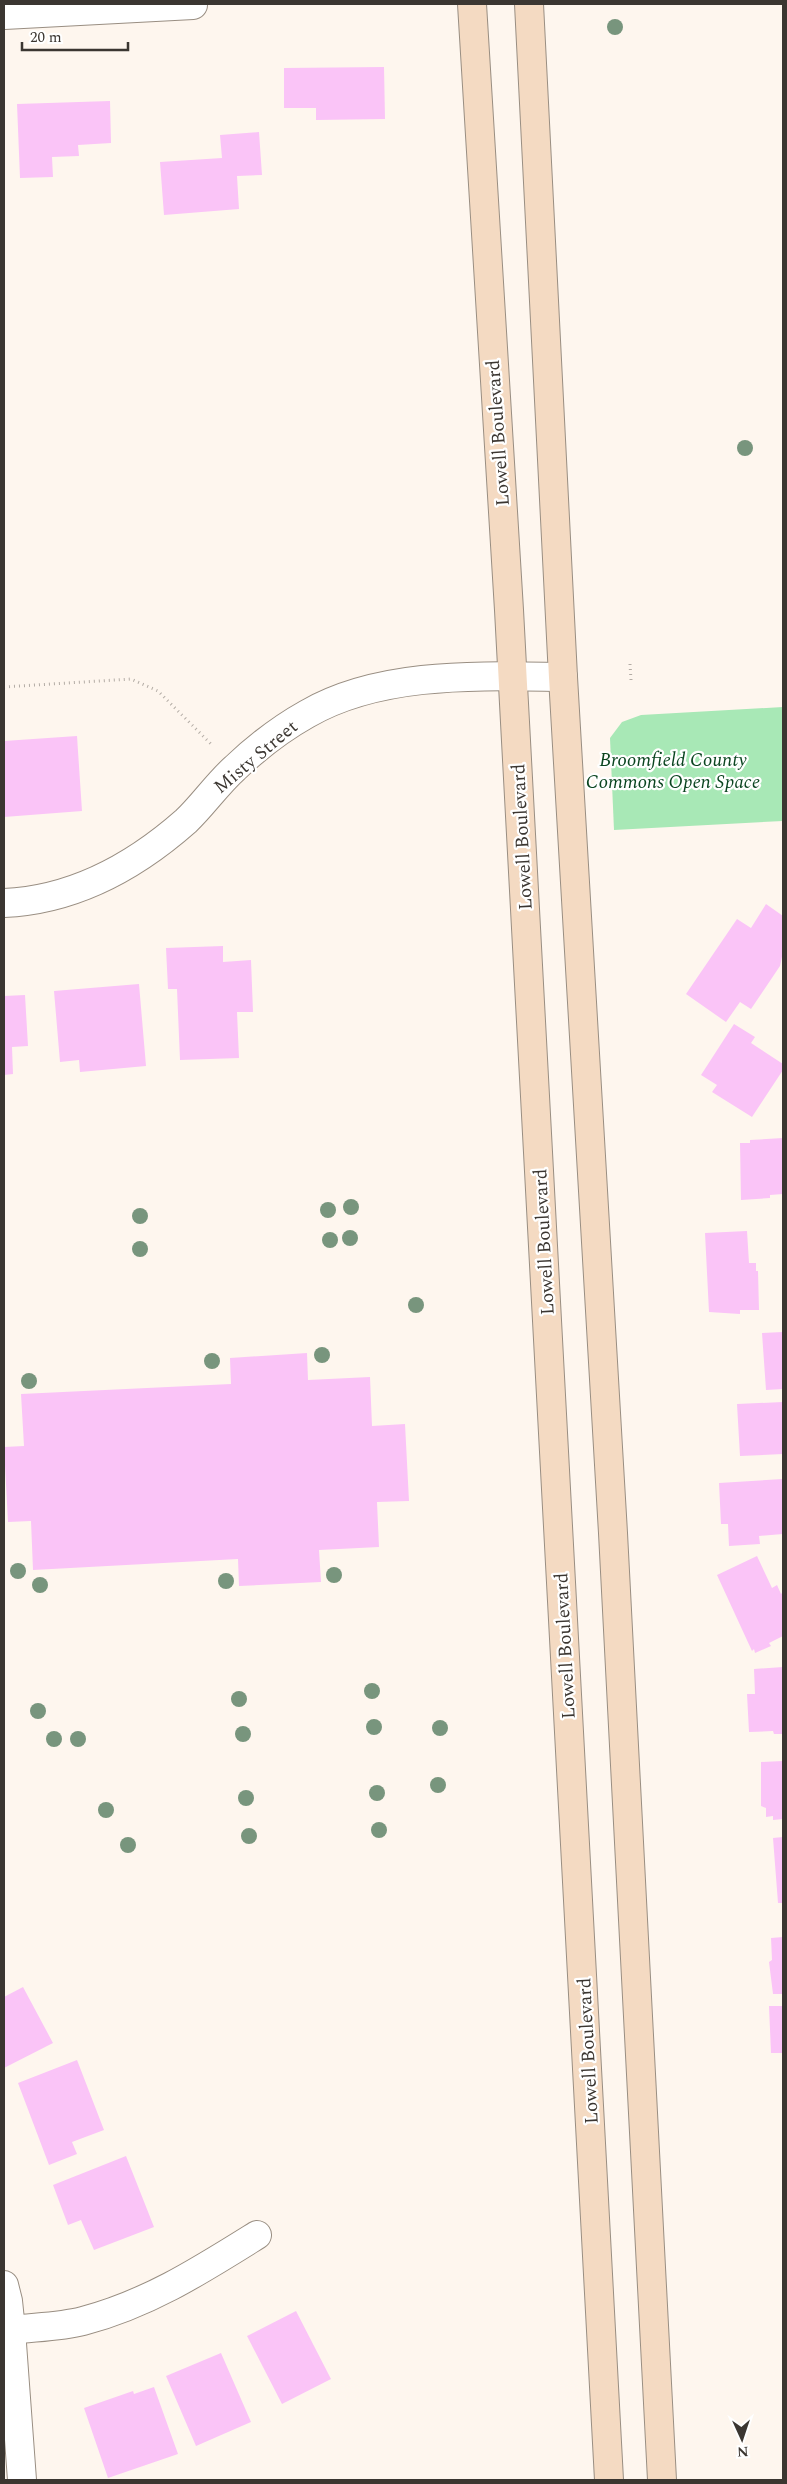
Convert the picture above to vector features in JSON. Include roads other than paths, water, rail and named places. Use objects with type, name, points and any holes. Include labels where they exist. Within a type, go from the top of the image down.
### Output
[{"type":"main road","name":"Lowell Boulevard","points":[[472,4],[509,610],[511,676],[609,2480]]},
{"type":"main road","points":[[529,4],[563,677],[613,1533],[662,2480]]},
{"type":"street","points":[[4,15],[192,5]]},
{"type":"street","name":"Misty Street","points":[[4,904],[50,898],[88,886],[124,868],[187,819],[235,768],[308,713],[347,696],[432,678],[563,677]]},
{"type":"street","points":[[11,2330],[82,2321],[133,2304],[182,2282],[257,2235]]},
{"type":"street","points":[[4,2285],[11,2330],[22,2480]]},
{"type":"park label","name":"Broomfield County Commons Open Space","points":[[673,770]]}]
